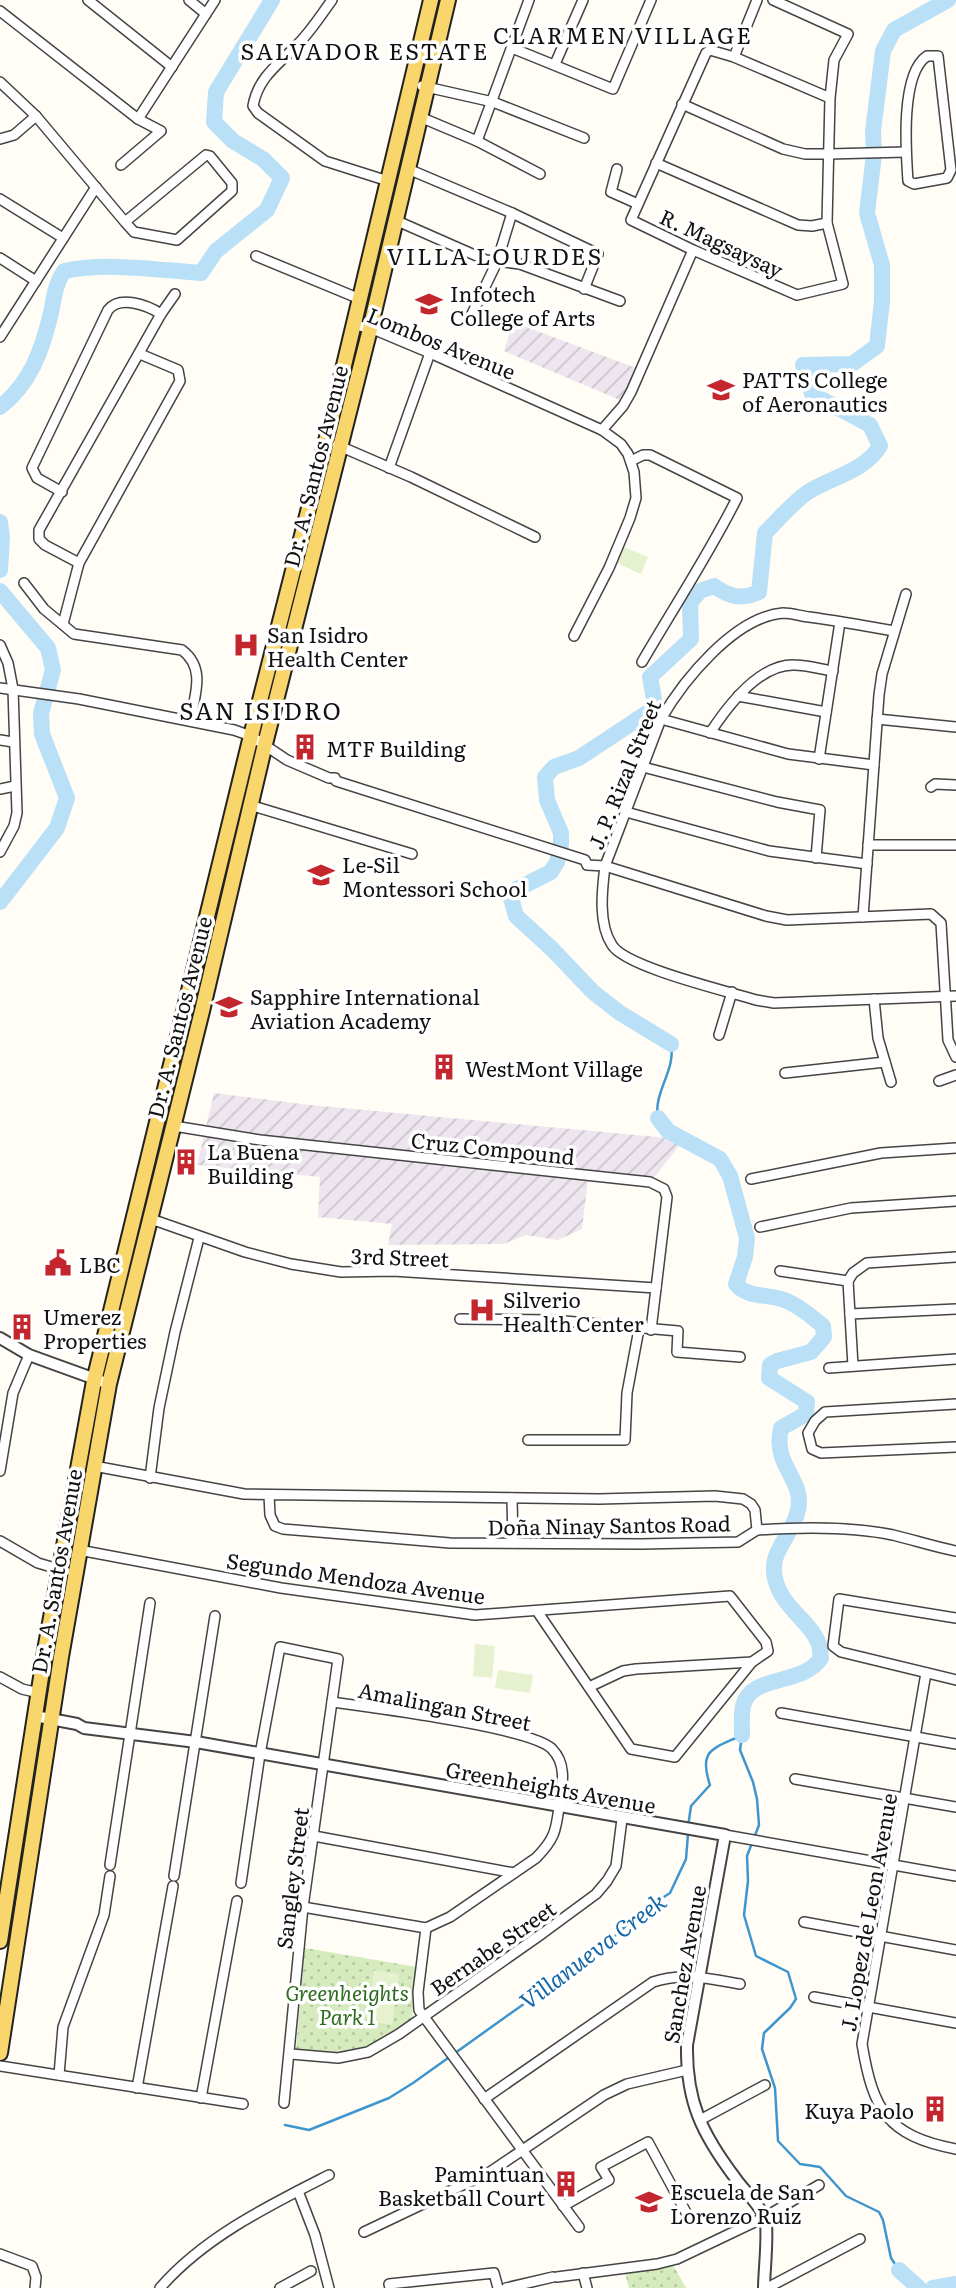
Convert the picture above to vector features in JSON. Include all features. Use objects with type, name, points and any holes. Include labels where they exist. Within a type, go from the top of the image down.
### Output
[{"type":"main road","name":"Dr. A. Santos Avenue","points":[[1,1931],[59,1569],[153,1134],[326,441],[431,0]]},
{"type":"main road","name":"Dr. A. Santos Avenue","points":[[0,2053],[51,1719],[94,1466],[101,1383],[151,1219],[448,0]]},
{"type":"main road","points":[[153,1134],[172,1132]]},
{"type":"street","points":[[88,0],[172,67]]},
{"type":"street","points":[[189,0],[206,14]]},
{"type":"street","points":[[138,119],[215,0]]},
{"type":"street","points":[[332,0],[299,43],[265,77],[255,93],[253,106],[258,113],[325,161],[388,181]]},
{"type":"street","points":[[477,141],[529,0]]},
{"type":"street","points":[[555,64],[583,0]]},
{"type":"street","points":[[512,48],[613,89],[651,0]]},
{"type":"street","points":[[734,57],[757,0]]},
{"type":"street","points":[[773,0],[798,5]]},
{"type":"street","name":"R. Magsaysay","points":[[798,5],[848,34],[834,60],[827,223],[843,284],[796,296],[631,220],[706,53],[713,50],[734,57],[831,98]]},
{"type":"street","points":[[0,11],[138,119],[161,131],[121,165]]},
{"type":"street","points":[[927,56],[938,56],[950,175],[947,178],[911,183],[908,181],[906,152],[909,88],[920,61],[927,56]]},
{"type":"street","points":[[0,82],[36,116],[125,222],[134,232],[177,240],[234,187],[206,155],[125,222]]},
{"type":"street","points":[[411,83],[493,102],[584,138]]},
{"type":"street","points":[[682,104],[783,149],[805,154],[906,152]]},
{"type":"street","points":[[0,139],[14,135],[36,116]]},
{"type":"street","points":[[420,117],[477,141],[540,174]]},
{"type":"street","points":[[656,163],[798,225],[827,223]]},
{"type":"street","points":[[408,169],[512,213],[598,254],[584,289]]},
{"type":"street","points":[[617,169],[611,192],[638,204]]},
{"type":"street","points":[[0,337],[4,322],[36,281],[96,187]]},
{"type":"street","points":[[0,199],[63,238]]},
{"type":"street","points":[[468,321],[497,262],[512,213]]},
{"type":"street","points":[[395,220],[486,260],[520,264],[620,301]]},
{"type":"street","points":[[602,430],[623,406],[631,392],[693,250]]},
{"type":"street","points":[[256,256],[360,299]]},
{"type":"street","points":[[0,258],[36,281]]},
{"type":"street","points":[[79,563],[38,538],[39,530],[161,314],[175,294]]},
{"type":"street","points":[[62,492],[37,478],[32,468],[108,310],[113,303],[121,302],[150,307],[161,314]]},
{"type":"street","name":"Lombos Avenue","points":[[353,324],[430,353],[602,430],[621,444],[631,461]]},
{"type":"street","points":[[389,468],[430,353]]},
{"type":"street","points":[[64,624],[79,563],[180,381],[178,370],[140,354]]},
{"type":"street","points":[[326,441],[449,494],[535,537]]},
{"type":"street","points":[[574,636],[609,568],[630,517],[636,498],[631,461],[650,455],[737,498],[715,541],[642,662]]},
{"type":"street","points":[[24,583],[44,609],[74,634],[182,650],[192,658],[197,682],[190,721]]},
{"type":"street","points":[[863,917],[882,674],[906,594]]},
{"type":"street","name":"J. P. Rizal Street","points":[[894,631],[783,613],[761,620],[736,633],[698,665],[660,719],[626,812],[600,865],[607,937],[613,948],[632,961],[774,1003],[956,996]]},
{"type":"street","points":[[819,759],[840,622]]},
{"type":"street","points":[[0,645],[8,663],[13,689],[17,813],[14,826],[1,848]]},
{"type":"street","points":[[710,733],[738,696],[774,668],[793,664],[833,671]]},
{"type":"street","points":[[0,688],[53,695],[234,730],[251,736],[287,760],[332,779],[545,846],[584,860],[592,866],[600,865],[766,916],[803,920],[931,915],[941,923],[948,1040],[956,1057]]},
{"type":"street","points":[[738,696],[826,712]]},
{"type":"street","points":[[660,719],[788,754],[874,765]]},
{"type":"street","points":[[877,719],[956,727]]},
{"type":"street","points":[[0,740],[13,742]]},
{"type":"street","points":[[643,767],[778,802],[820,810],[816,858]]},
{"type":"street","points":[[931,787],[935,784],[956,785]]},
{"type":"street","points":[[0,789],[15,786]]},
{"type":"street","points":[[253,806],[412,854]]},
{"type":"street","points":[[626,812],[769,851],[867,864]]},
{"type":"street","points":[[868,845],[956,845]]},
{"type":"street","points":[[719,1035],[732,992]]},
{"type":"street","points":[[874,999],[878,1038],[891,1082]]},
{"type":"street","points":[[785,1073],[885,1062]]},
{"type":"street","points":[[939,1081],[956,1074]]},
{"type":"street","name":"Cruz Compound","points":[[172,1132],[650,1182],[664,1189],[667,1197],[650,1330]]},
{"type":"street","points":[[751,1179],[881,1153],[956,1148]]},
{"type":"street","points":[[760,1227],[851,1208],[956,1201]]},
{"type":"street","name":"3rd Street","points":[[151,1219],[199,1238],[291,1264],[341,1272],[393,1272],[656,1287]]},
{"type":"street","points":[[150,1478],[159,1409],[199,1238]]},
{"type":"street","points":[[853,1366],[848,1281],[853,1273],[867,1263],[956,1256]]},
{"type":"street","points":[[780,1271],[848,1281]]},
{"type":"street","points":[[850,1314],[956,1308]]},
{"type":"street","points":[[460,1319],[553,1320],[678,1331],[677,1352],[740,1357]]},
{"type":"street","points":[[528,1440],[625,1440],[628,1393],[639,1329]]},
{"type":"street","points":[[0,1338],[29,1355],[101,1383]]},
{"type":"street","points":[[0,1471],[3,1434],[13,1393],[29,1355]]},
{"type":"street","points":[[829,1368],[956,1359]]},
{"type":"street","points":[[956,1404],[825,1412],[808,1433],[812,1449],[821,1453],[956,1447]]},
{"type":"street","name":"Doña Ninay Santos Road","points":[[94,1466],[244,1494],[512,1498],[715,1496],[743,1499],[751,1504],[755,1510],[757,1530],[738,1542],[450,1543],[283,1529],[275,1526],[270,1515],[269,1495]]},
{"type":"street","points":[[512,1498],[513,1543]]},
{"type":"street","points":[[757,1530],[792,1527],[890,1535],[956,1551]]},
{"type":"street","points":[[0,1541],[32,1560],[76,1573]]},
{"type":"street","name":"Segundo Mendoza Avenue","points":[[79,1550],[281,1588],[475,1615],[730,1597],[766,1642],[768,1651],[752,1662]]},
{"type":"street","points":[[956,1618],[839,1599],[833,1646],[841,1652],[956,1680]]},
{"type":"street","points":[[110,1865],[134,1733],[150,1603]]},
{"type":"street","points":[[537,1611],[631,1749],[675,1757],[752,1662]]},
{"type":"street","points":[[136,2088],[173,1881],[215,1616]]},
{"type":"street","name":"Sangley Street","points":[[260,1754],[280,1647],[338,1659],[303,1907],[284,2103]]},
{"type":"street","points":[[589,1687],[636,1668],[752,1662]]},
{"type":"street","name":"J. Lopez de Leon Avenue","points":[[926,1673],[862,2044],[868,2080],[879,2107],[903,2132],[934,2145],[956,2148]]},
{"type":"street","points":[[0,1676],[22,1689],[39,1693]]},
{"type":"street","name":"Amalingan Street","points":[[332,1702],[409,1713],[527,1736],[551,1747],[559,1759],[563,1775],[559,1806],[554,1837],[547,1847],[536,1858],[450,1917],[426,1928]]},
{"type":"street","points":[[781,1713],[956,1744]]},
{"type":"street","name":"Greenheights Avenue","points":[[35,1716],[77,1724],[85,1722],[134,1733],[956,1876]]},
{"type":"street","points":[[240,1883],[260,1754]]},
{"type":"street","points":[[795,1779],[956,1807]]},
{"type":"street","name":"Bernabe Street","points":[[290,2054],[353,2057],[368,2052],[400,2034],[596,1894],[616,1866],[622,1819]]},
{"type":"street","name":"Sanchez Avenue","points":[[725,1835],[688,2045],[687,2070],[691,2097],[712,2148],[765,2217]]},
{"type":"street","points":[[314,1836],[514,1872]]},
{"type":"street","points":[[59,2075],[64,2027],[104,1915],[110,1876]]},
{"type":"street","points":[[201,2098],[237,1901]]},
{"type":"street","points":[[303,1907],[426,1928],[418,1992],[423,2017],[579,2227]]},
{"type":"street","points":[[804,1922],[956,1950]]},
{"type":"street","points":[[1,1931],[19,1933]]},
{"type":"street","points":[[484,2099],[653,1982],[669,1976],[740,1984]]},
{"type":"street","points":[[814,1997],[956,2023]]},
{"type":"street","points":[[0,2066],[243,2104]]},
{"type":"street","points":[[364,2232],[490,2172],[604,2095],[627,2084],[687,2070]]},
{"type":"street","points":[[700,2120],[765,2085]]},
{"type":"street","points":[[563,2206],[609,2180],[601,2167],[648,2142],[688,2216]]},
{"type":"street","points":[[160,2288],[203,2248],[329,2175]]},
{"type":"street","points":[[506,2288],[537,2284],[555,2277],[657,2264],[676,2259],[765,2217],[819,2185]]},
{"type":"street","points":[[298,2191],[315,2235],[329,2288]]},
{"type":"street","points":[[765,2217],[765,2288],[860,2239]]},
{"type":"street","points":[[0,2254],[32,2266],[36,2277],[35,2288]]},
{"type":"street","points":[[280,2288],[311,2271]]},
{"type":"street","points":[[390,2286],[448,2283],[494,2273],[498,2288]]},
{"type":"street","points":[[583,2273],[587,2288]]},
{"type":"shaded area","points":[[513,322],[636,368],[622,401],[504,351]]},
{"type":"shaded area","points":[[214,1093],[310,1105],[668,1138],[681,1143],[649,1184],[588,1180],[582,1229],[558,1240],[526,1235],[503,1244],[388,1245],[392,1224],[318,1217],[320,1177],[197,1165]]},
{"type":"green space","points":[[619,545],[648,557],[641,574],[612,561]]},
{"type":"green space","points":[[475,1644],[495,1646],[492,1678],[473,1676]]},
{"type":"green space","points":[[498,1670],[533,1675],[530,1693],[495,1688]]},
{"type":"green space","name":"Greenheights Park 1","points":[[305,1948],[417,1967],[412,2018],[379,2041],[351,2052],[330,2053],[296,2049]]},
{"type":"green space","points":[[374,1970],[399,1974],[392,2025],[367,2021]]},
{"type":"green space","points":[[673,2265],[686,2288],[629,2288],[625,2274]]},
{"type":"waterway","points":[[0,407],[20,387],[34,365],[57,286],[64,271],[115,267],[201,273],[216,251],[267,210],[282,178],[263,159],[233,141],[214,122],[216,92],[272,0]]},
{"type":"waterway","name":"Villanueva Creek","points":[[671,1044],[620,1013],[593,992],[516,916],[511,898],[517,889],[551,872],[557,862],[561,833],[547,800],[545,777],[554,767],[579,758],[650,711],[654,699],[650,677],[691,639],[690,603],[700,591],[714,586],[736,596],[759,592],[765,533],[802,496],[857,468],[874,455],[880,446],[870,425],[812,394],[803,365],[852,364],[877,346],[882,301],[882,265],[867,213],[883,51],[894,30],[948,0]]},
{"type":"waterway","points":[[0,522],[0,570]]},
{"type":"waterway","points":[[0,591],[48,648],[53,670],[41,713],[42,734],[67,798],[57,828],[0,902]]},
{"type":"waterway","name":"Villanueva Creek","points":[[658,1118],[657,1108],[672,1054],[671,1044]]},
{"type":"waterway","name":"Villanueva Creek","points":[[658,1118],[668,1131],[720,1159],[730,1176],[747,1238],[745,1257],[736,1284],[747,1292],[792,1303],[823,1326],[824,1337],[811,1352],[770,1365],[769,1378],[807,1402],[806,1414],[781,1428],[781,1452],[799,1499],[795,1521],[780,1547],[774,1566],[779,1590],[787,1604],[815,1635],[821,1658],[813,1667],[802,1673],[766,1684],[748,1696],[742,1709],[742,1735]]},
{"type":"waterway","points":[[742,1735],[740,1750],[753,1782],[759,1825],[747,1856],[748,1881],[744,1915],[756,1956],[788,1972],[796,1999],[764,2033],[762,2049],[775,2088],[778,2141],[800,2164],[820,2167],[846,2196],[879,2212],[891,2258],[899,2270]]},
{"type":"waterway","name":"Villanueva Creek","points":[[688,1827],[691,1806],[710,1785],[707,1757],[716,1747],[742,1735]]},
{"type":"waterway","name":"Villanueva Creek","points":[[285,2125],[309,2130],[389,2098],[535,1996],[616,1935],[642,1911],[670,1893],[686,1859],[688,1834]]},
{"type":"waterway","points":[[899,2270],[919,2288]]},
{"type":"waterway","points":[[933,2288],[956,2284]]},
{"type":"place","name":"Infotech College of Arts","points":[[429,304]]},
{"type":"place","name":"PATTS College of Aeronautics","points":[[721,390]]},
{"type":"place","name":"San Isidro Health Center","points":[[246,645]]},
{"type":"place","name":"MTF Building","points":[[305,747]]},
{"type":"place","name":"Le-Sil Montessori School","points":[[321,875]]},
{"type":"place","name":"Sapphire International Aviation Academy","points":[[229,1007]]},
{"type":"place","name":"WestMont Village","points":[[444,1067]]},
{"type":"place","name":"La Buena Building","points":[[186,1162]]},
{"type":"place","name":"LBC","points":[[58,1263]]},
{"type":"place","name":"Silverio Health Center","points":[[482,1310]]},
{"type":"place","name":"Umerez Properties","points":[[22,1327]]},
{"type":"place","name":"Kuya Paolo","points":[[935,2109]]},
{"type":"place","name":"Pamintuan Basketball Court","points":[[566,2184]]},
{"type":"place","name":"Escuela de San Lorenzo Ruiz","points":[[649,2202]]},
{"type":"district","name":"CLARMEN VILLAGE","points":[[623,34]]},
{"type":"district","name":"SALVADOR ESTATE","points":[[365,50]]},
{"type":"district","name":"VILLA LOURDES","points":[[495,255]]},
{"type":"district","name":"SAN ISIDRO","points":[[261,709]]}]
